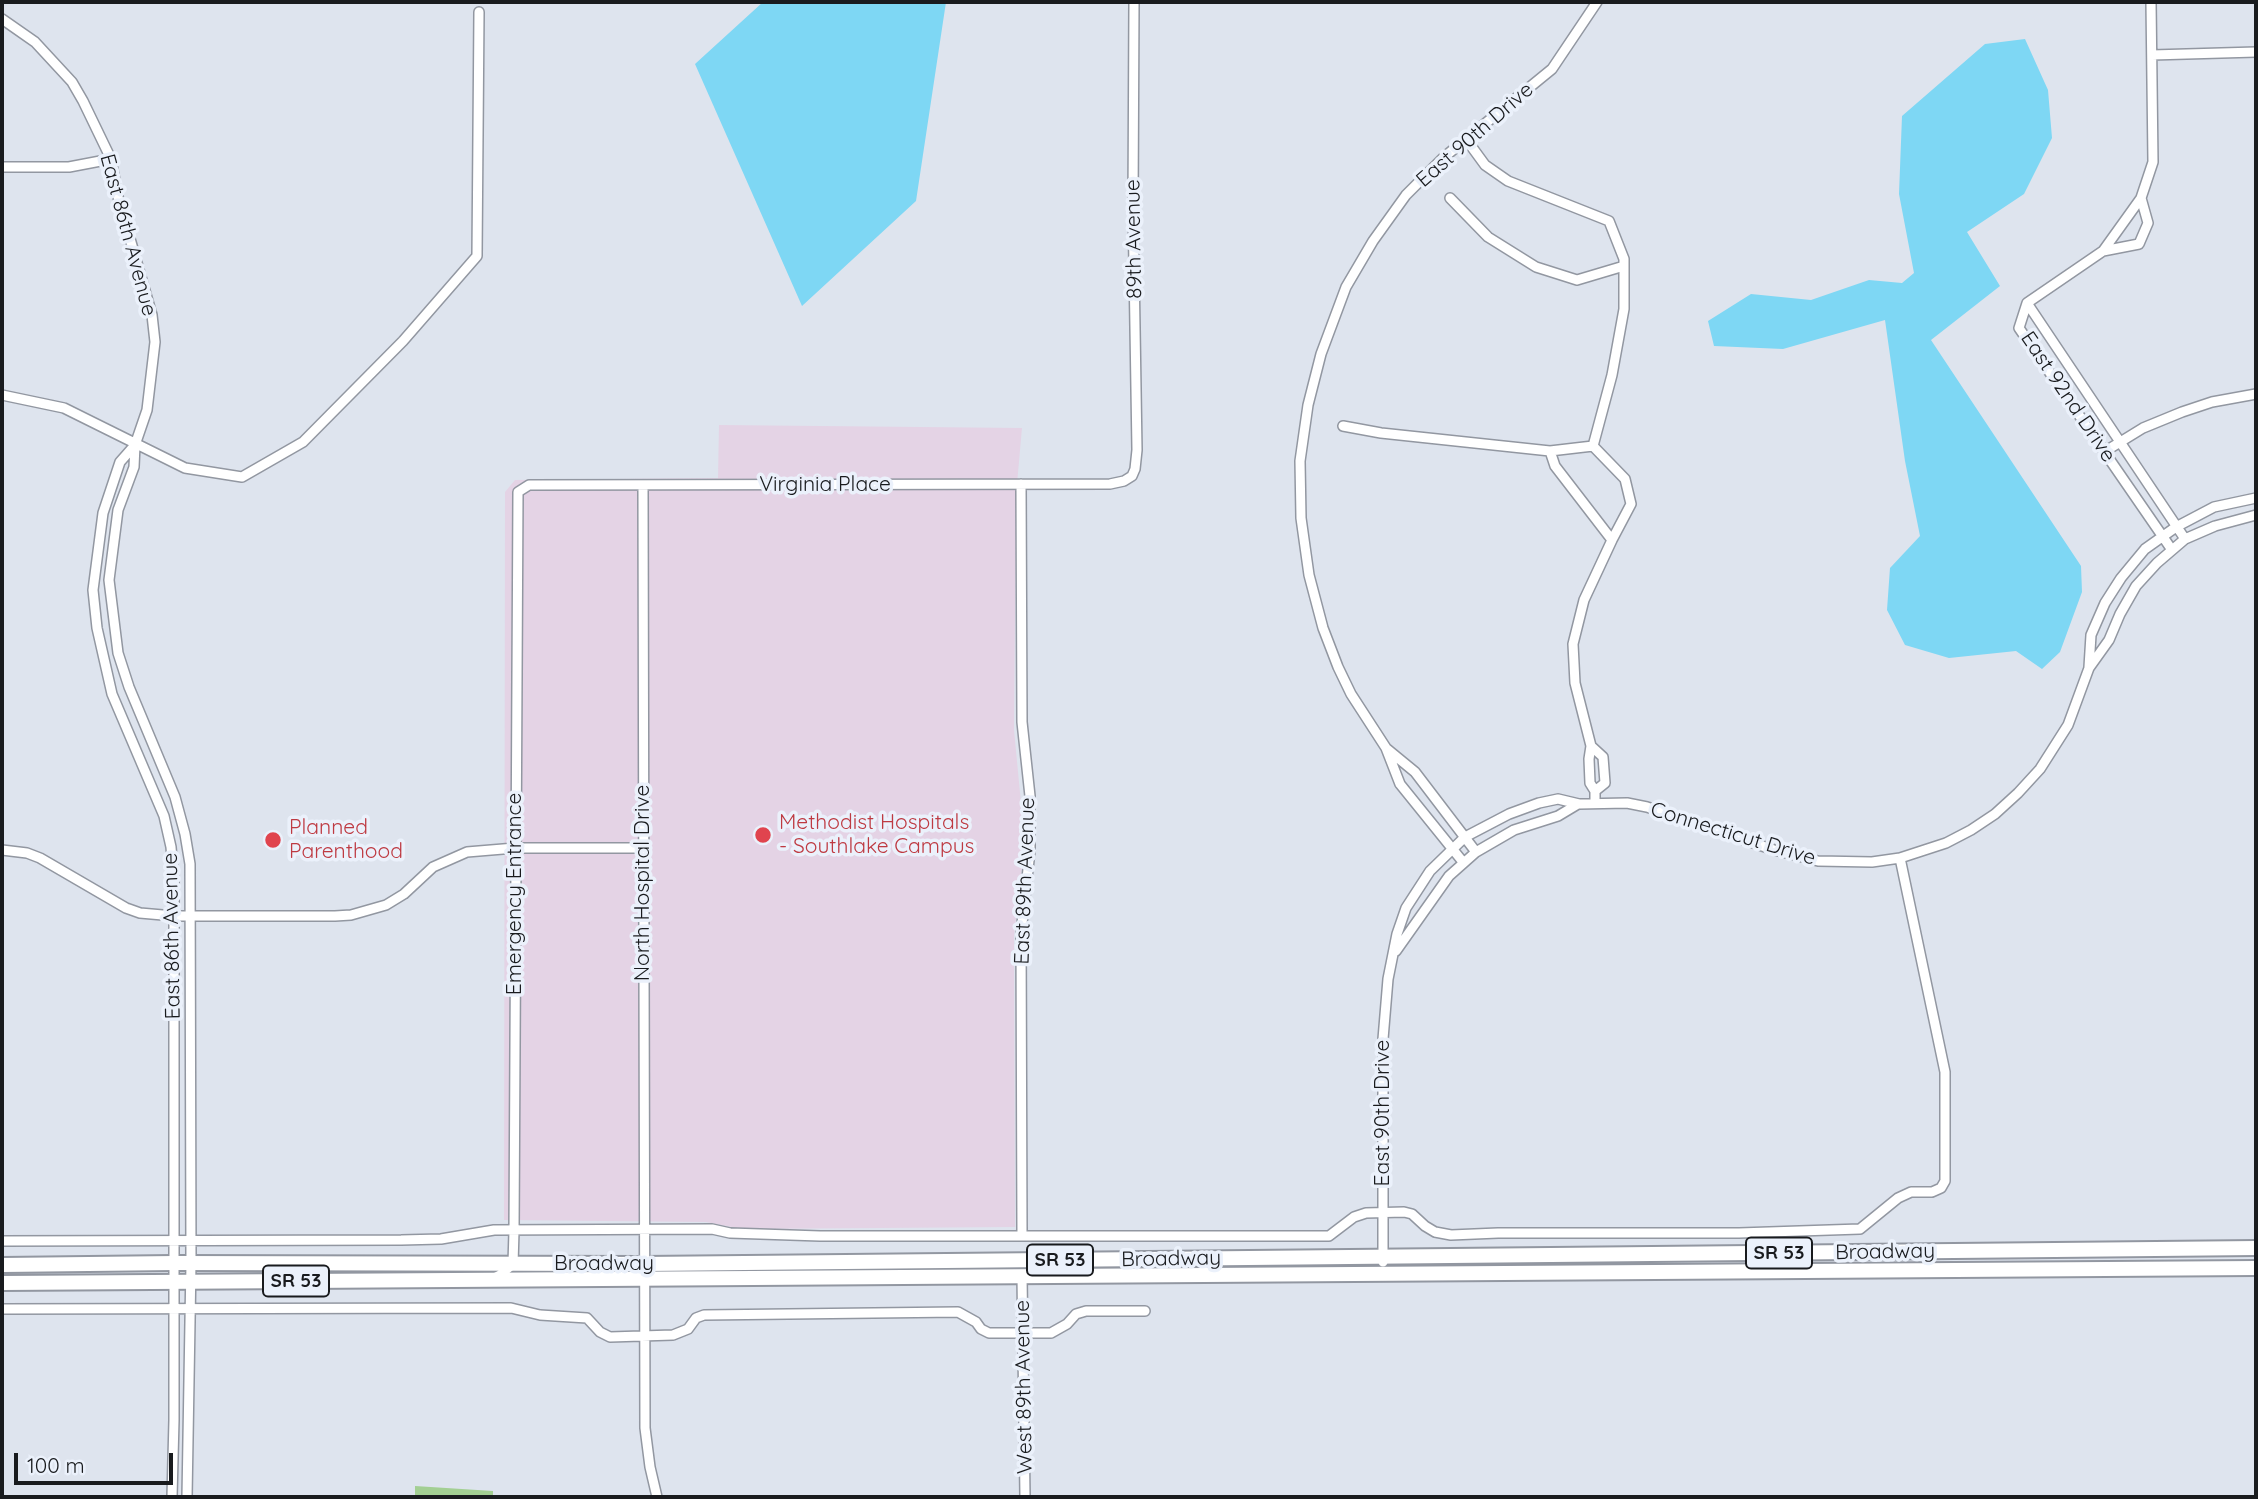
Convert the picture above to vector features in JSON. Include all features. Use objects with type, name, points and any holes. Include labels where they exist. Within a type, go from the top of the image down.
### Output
[{"type":"main road","name":"Broadway","points":[[2,1283],[486,1280],[644,1272],[1383,1257],[2256,1248]]},
{"type":"main road","name":"Broadway","points":[[2,1265],[513,1264],[644,1272],[1022,1276],[2256,1268]]},
{"type":"street","name":"89th Avenue","points":[[1132,476],[1136,450],[1134,2]]},
{"type":"street","name":"East 90th Drive","points":[[1464,862],[1399,784],[1385,748],[1351,694],[1323,628],[1309,575],[1301,519],[1300,461],[1308,405],[1321,354],[1346,287],[1373,241],[1406,195],[1443,158],[1552,69],[1597,2]]},
{"type":"street","points":[[2027,303],[2103,251],[2141,198],[2153,162],[2151,2]]},
{"type":"street","points":[[2,394],[64,408],[185,468],[242,477],[303,442],[403,341],[477,256],[479,12]]},
{"type":"street","name":"East 86th Avenue","points":[[2,19],[35,42],[72,82],[111,159],[118,197],[152,315],[155,342],[147,410],[135,445],[134,467],[118,510],[109,580],[118,653],[129,687],[175,797],[190,864],[191,1282],[187,1497]]},
{"type":"street","points":[[2152,55],[2256,52]]},
{"type":"street","points":[[1466,139],[1485,165],[1508,181],[1609,221],[1624,259],[1624,309],[1612,375],[1593,446]]},
{"type":"street","points":[[2,167],[69,167],[111,159]]},
{"type":"street","points":[[1450,198],[1488,237],[1536,267],[1577,280],[1624,266]]},
{"type":"street","points":[[2103,251],[2139,244],[2148,223],[2141,198]]},
{"type":"street","name":"East 92nd Drive","points":[[2027,303],[2185,539]]},
{"type":"street","name":"East 92nd Drive","points":[[2027,303],[2020,328],[2172,550]]},
{"type":"street","points":[[2104,452],[2143,428],[2182,412],[2212,402],[2256,394]]},
{"type":"street","points":[[1343,426],[1381,433],[1550,451],[1593,446]]},
{"type":"street","name":"East 86th Avenue","points":[[135,445],[120,462],[103,513],[93,590],[97,628],[112,694],[164,816],[172,859],[172,1497]]},
{"type":"street","points":[[1593,446],[1625,479],[1631,504],[1584,600],[1573,644],[1575,683],[1591,746],[1590,783],[1595,791],[1595,803]]},
{"type":"street","points":[[1550,451],[1555,466],[1612,540]]},
{"type":"street","name":"Virginia Place","points":[[518,492],[529,485],[1110,484],[1132,476]]},
{"type":"street","name":"East 89th Avenue","points":[[1021,484],[1023,722],[1030,796],[1030,851],[1021,933],[1022,1236]]},
{"type":"street","name":"North Hospital Drive","points":[[643,486],[645,1428],[657,1497]]},
{"type":"street","name":"Emergency Entrance","points":[[513,1264],[518,492]]},
{"type":"street","name":"Connecticut Drive","points":[[2089,668],[2091,635],[2105,603],[2121,578],[2145,550],[2176,527],[2214,507],[2256,498]]},
{"type":"street","name":"Connecticut Drive","points":[[1465,837],[1509,814],[1558,799],[1579,804],[1627,803],[1647,807],[1800,858],[1839,863],[1899,858],[1946,843],[1995,814],[2040,769],[2068,725],[2089,668],[2109,640],[2136,586],[2185,539],[2240,517],[2256,515]]},
{"type":"street","points":[[1591,746],[1603,757],[1605,783],[1595,791]]},
{"type":"street","name":"East 90th Drive","points":[[1385,748],[1415,772],[1476,852],[1443,884],[1395,952]]},
{"type":"street","name":"Connecticut Drive","points":[[1476,852],[1514,831],[1558,816],[1579,804]]},
{"type":"street","name":"East 90th Drive","points":[[1382,1274],[1385,1003],[1397,934],[1406,908],[1430,871],[1465,837]]},
{"type":"street","points":[[2,850],[27,853],[40,858],[126,908],[140,913],[191,916],[351,915],[386,905],[404,894],[433,867],[449,858],[483,849],[643,848]]},
{"type":"street","points":[[2,1241],[401,1240],[441,1239],[494,1230],[712,1229],[730,1233],[820,1236],[1329,1236],[1354,1217],[1383,1212],[1412,1214],[1425,1226],[1451,1235],[1739,1233],[1860,1229],[1898,1198],[1911,1192],[1933,1192],[1941,1188],[1945,1181],[1945,1072],[1899,858]]},
{"type":"street","points":[[486,1280],[500,1275],[513,1264]]},
{"type":"street","name":"West 89th Avenue","points":[[1022,1276],[1025,1497]]},
{"type":"street","points":[[2,1309],[511,1308],[540,1315],[587,1318],[600,1332],[610,1337],[680,1333],[688,1329],[696,1318],[704,1315],[958,1312],[989,1333],[1051,1333],[1067,1324],[1076,1314],[1086,1311],[1144,1311]]},
{"type":"shaded area","name":"Methodist Hospitals - Southlake Campus","points":[[719,425],[1022,428],[1016,495],[1014,730],[1021,803],[1022,866],[1014,936],[1015,1227],[742,1229],[706,1222],[504,1220],[505,492],[515,480],[718,478]]},
{"type":"green space","points":[[415,1486],[493,1491],[493,1497],[415,1497]]},
{"type":"water","points":[[763,2],[946,2],[916,201],[802,306],[695,64]]},
{"type":"water","points":[[2025,39],[2048,90],[2052,138],[2024,194],[1967,232],[2000,286],[1931,340],[2081,566],[2082,592],[2060,652],[2042,669],[2016,651],[1949,658],[1905,645],[1887,610],[1890,568],[1920,536],[1905,461],[1885,320],[1783,349],[1714,346],[1708,321],[1751,294],[1811,300],[1869,280],[1902,283],[1914,273],[1899,194],[1902,116],[1985,44]]},
{"type":"place","name":"Methodist Hospitals - Southlake Campus","points":[[763,835]]},
{"type":"place","name":"Planned Parenthood","points":[[273,840]]}]
